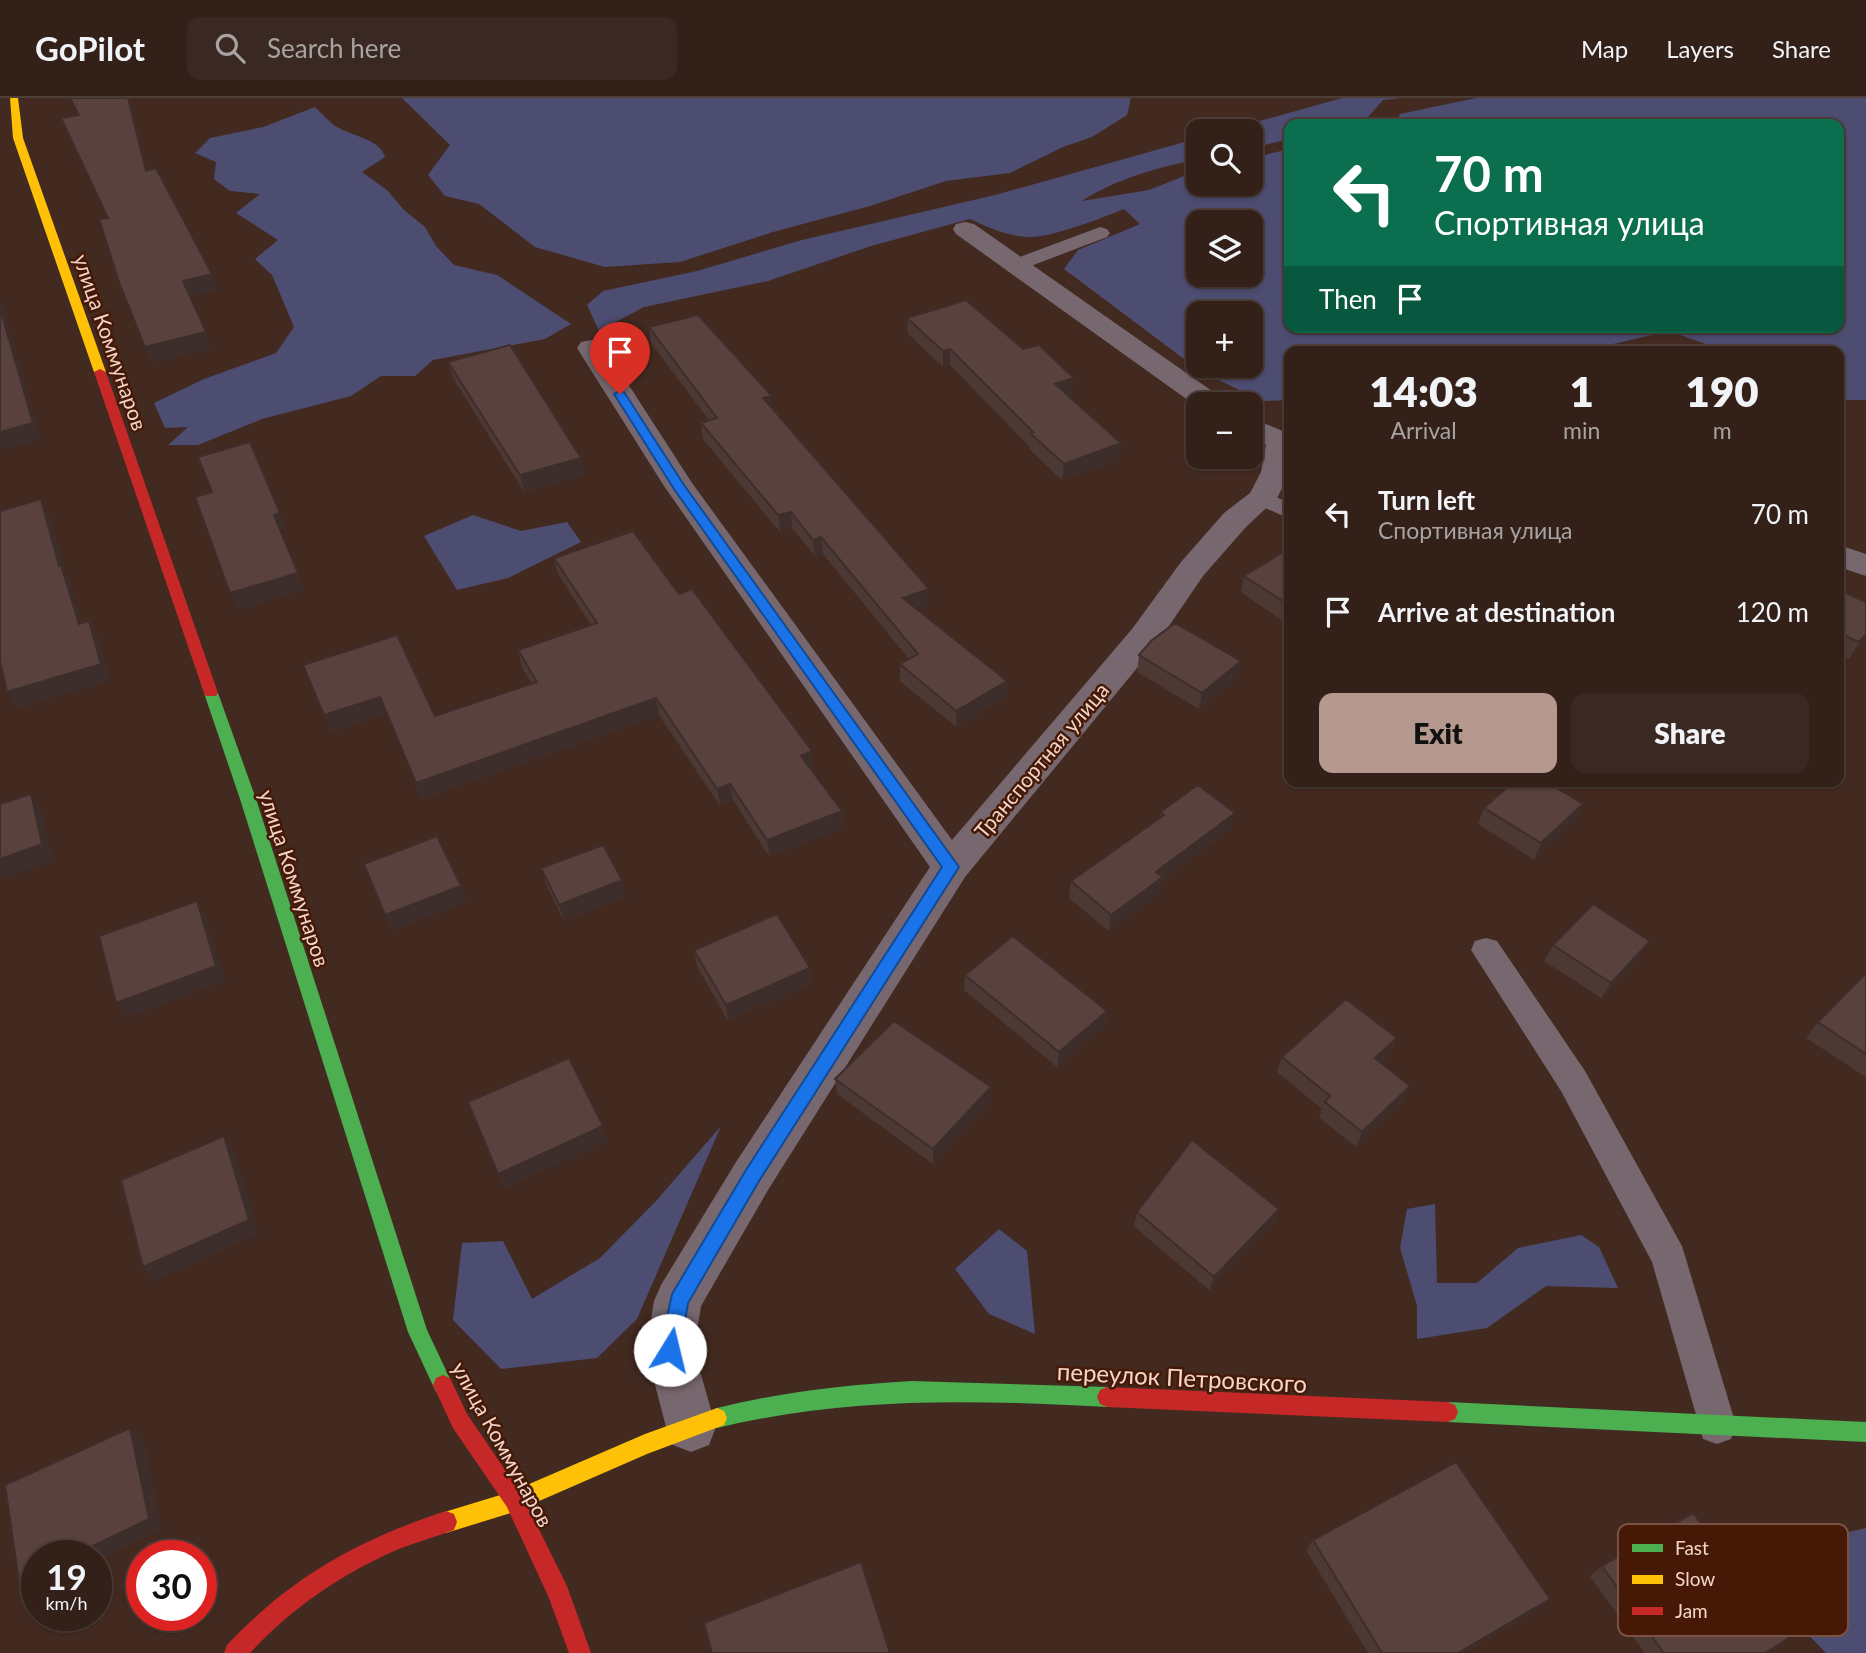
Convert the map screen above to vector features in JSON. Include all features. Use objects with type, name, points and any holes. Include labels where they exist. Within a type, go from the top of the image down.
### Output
[{"type":"street","name":"улица Коммунаров","points":[[14,98],[18,138],[248,799],[418,1332],[460,1421],[514,1500],[559,1594],[580,1653]]},
{"type":"street","points":[[965,229],[1195,392]]},
{"type":"street","points":[[591,348],[679,486],[951,867]]},
{"type":"street","name":"Транспортная улица","points":[[691,1427],[670,1350],[678,1301],[752,1175],[951,867],[1144,637],[1192,569],[1235,520],[1276,505],[1274,435]]},
{"type":"street","points":[[1844,557],[1866,566]]},
{"type":"street","name":"переулок Петровского","points":[[235,1653],[277,1612],[321,1578],[400,1537],[514,1500],[594,1464],[691,1427],[765,1408],[844,1394],[987,1391],[1866,1432]]},
{"type":"lane","points":[[1016,265],[1100,233]]},
{"type":"lane","points":[[1486,950],[1573,1081],[1669,1258],[1717,1425]]},
{"type":"shaded area","points":[[402,98],[1131,98],[1127,115],[1092,137],[1063,147],[1010,173],[946,181],[680,262],[605,267],[535,247],[479,204],[445,196],[428,175],[450,145]]},
{"type":"shaded area","points":[[1342,98],[1402,98],[1383,100],[1368,117],[1361,119],[1284,119],[1284,140],[1263,145],[1263,120]]},
{"type":"shaded area","points":[[1476,98],[1866,98],[1866,400],[1844,399],[1844,346],[1711,346],[1675,333],[1844,333],[1844,119],[1398,119],[1400,114]]},
{"type":"shaded area","points":[[315,107],[337,127],[378,146],[385,157],[362,172],[388,191],[404,210],[425,227],[436,246],[454,265],[497,275],[571,324],[545,339],[433,360],[415,376],[381,376],[351,396],[262,419],[198,445],[168,445],[188,427],[165,428],[154,403],[204,379],[276,353],[294,327],[272,275],[255,259],[278,240],[236,213],[260,194],[230,191],[214,179],[216,162],[195,153],[210,138],[263,127]]},
{"type":"shaded area","points":[[1186,142],[1186,162],[1138,175],[1109,186],[1082,201],[1149,190],[1186,175],[1186,196],[1263,196],[1263,155],[1284,150],[1284,333],[1660,333],[1605,346],[1284,346],[1284,400],[1263,401],[1263,392],[1243,392],[1214,378],[1263,378],[1263,301],[1186,301],[1186,360],[1064,269],[1078,250],[1140,224],[1124,209],[1076,227],[1028,237],[1005,233],[970,219],[871,246],[768,281],[644,307],[599,331],[587,305],[603,291],[697,271],[802,240],[995,195]]},
{"type":"shaded area","points":[[473,515],[521,531],[567,522],[581,542],[508,578],[457,590],[424,536]]},
{"type":"shaded area","points":[[721,1126],[637,1319],[597,1358],[501,1369],[453,1320],[462,1243],[503,1241],[532,1299],[600,1258],[656,1201]]},
{"type":"shaded area","points":[[1435,1204],[1437,1283],[1477,1283],[1518,1248],[1581,1235],[1599,1247],[1618,1288],[1546,1286],[1487,1328],[1417,1339],[1417,1306],[1400,1248],[1407,1209]]},
{"type":"shaded area","points":[[999,1229],[1027,1251],[1035,1334],[989,1314],[955,1269]]},
{"type":"shaded area","points":[[1866,1528],[1866,1653],[1826,1653],[1810,1636],[1848,1636],[1848,1532]]},
{"type":"building","points":[[70,98],[128,98],[146,171],[156,168],[212,274],[183,281],[206,332],[145,347],[119,282],[99,219],[108,218],[61,118],[79,115]]},
{"type":"building","points":[[966,300],[1023,349],[1039,345],[1074,378],[1055,384],[1121,443],[1064,464],[1030,433],[1033,432],[950,349],[943,351],[907,318]]},
{"type":"building","points":[[0,308],[33,423],[0,432]]},
{"type":"building","points":[[698,315],[772,396],[763,398],[929,589],[903,598],[1007,681],[956,711],[900,664],[918,654],[821,537],[813,540],[791,512],[778,515],[701,423],[717,418],[649,327]]},
{"type":"building","points":[[510,345],[581,458],[520,475],[448,362]]},
{"type":"building","points":[[250,442],[280,513],[274,515],[298,573],[230,593],[195,497],[212,492],[198,457]]},
{"type":"building","points":[[41,499],[59,566],[61,565],[79,624],[89,621],[101,664],[7,692],[0,661],[0,511]]},
{"type":"building","points":[[633,531],[679,594],[692,589],[812,751],[801,756],[842,811],[767,840],[730,784],[717,789],[656,698],[416,783],[380,697],[324,715],[303,665],[397,635],[435,716],[537,682],[518,650],[597,623],[554,558]]},
{"type":"building","points":[[1283,552],[1284,602],[1244,576]]},
{"type":"building","points":[[1844,592],[1866,602],[1866,634],[1859,642],[1844,635]]},
{"type":"building","points":[[1175,623],[1241,661],[1202,693],[1139,655],[1151,641]]},
{"type":"building","points":[[1198,785],[1235,813],[1156,872],[1163,877],[1111,915],[1071,881],[1164,815],[1160,812]]},
{"type":"building","points":[[1507,787],[1555,787],[1583,804],[1541,843],[1484,808]]},
{"type":"building","points":[[31,794],[42,844],[0,859],[0,804]]},
{"type":"building","points":[[437,836],[461,886],[385,915],[364,864]]},
{"type":"building","points":[[603,845],[622,880],[559,905],[541,868]]},
{"type":"building","points":[[197,901],[216,966],[116,1003],[99,936]]},
{"type":"building","points":[[1593,904],[1650,941],[1611,983],[1553,945]]},
{"type":"building","points":[[777,914],[810,968],[726,1005],[694,950]]},
{"type":"building","points":[[1013,936],[1107,1011],[1059,1052],[965,975]]},
{"type":"building","points":[[1866,974],[1866,1054],[1818,1022]]},
{"type":"building","points":[[1346,999],[1397,1038],[1375,1058],[1410,1086],[1362,1132],[1325,1102],[1330,1096],[1282,1057]]},
{"type":"building","points":[[894,1021],[991,1087],[933,1149],[835,1079]]},
{"type":"building","points":[[569,1058],[603,1126],[498,1174],[468,1102]]},
{"type":"building","points":[[224,1136],[249,1220],[143,1267],[121,1180]]},
{"type":"building","points":[[1192,1140],[1279,1209],[1214,1277],[1137,1212]]},
{"type":"building","points":[[130,1428],[149,1519],[105,1540],[21,1540],[19,1581],[5,1485]]},
{"type":"building","points":[[1456,1462],[1550,1599],[1458,1653],[1382,1653],[1313,1540]]},
{"type":"building","points":[[1693,1513],[1701,1524],[1674,1524]]},
{"type":"building","points":[[1618,1557],[1618,1588],[1602,1566]]},
{"type":"building","points":[[861,1562],[890,1653],[712,1653],[704,1623]]},
{"type":"building","points":[[1652,1636],[1789,1638],[1765,1653],[1664,1653]]},
{"type":"traffic: fast","points":[[211,693],[248,799],[418,1332],[443,1385]]},
{"type":"traffic: fast","points":[[717,1418],[765,1406],[814,1399],[911,1391],[1107,1397]]},
{"type":"traffic: fast","points":[[1448,1412],[1866,1432]]},
{"type":"traffic: slow","points":[[14,98],[18,138],[100,372]]},
{"type":"traffic: slow","points":[[446,1522],[514,1501],[645,1444],[717,1418]]},
{"type":"traffic: jam","points":[[100,372],[211,693]]},
{"type":"traffic: jam","points":[[443,1385],[460,1421],[514,1500],[559,1594],[580,1653]]},
{"type":"traffic: jam","points":[[1107,1397],[1448,1412]]},
{"type":"traffic: jam","points":[[235,1653],[280,1608],[331,1572],[386,1544],[446,1522]]},
{"type":"route","points":[[620,394],[679,486],[951,867],[752,1175],[678,1301],[670,1350]]}]
